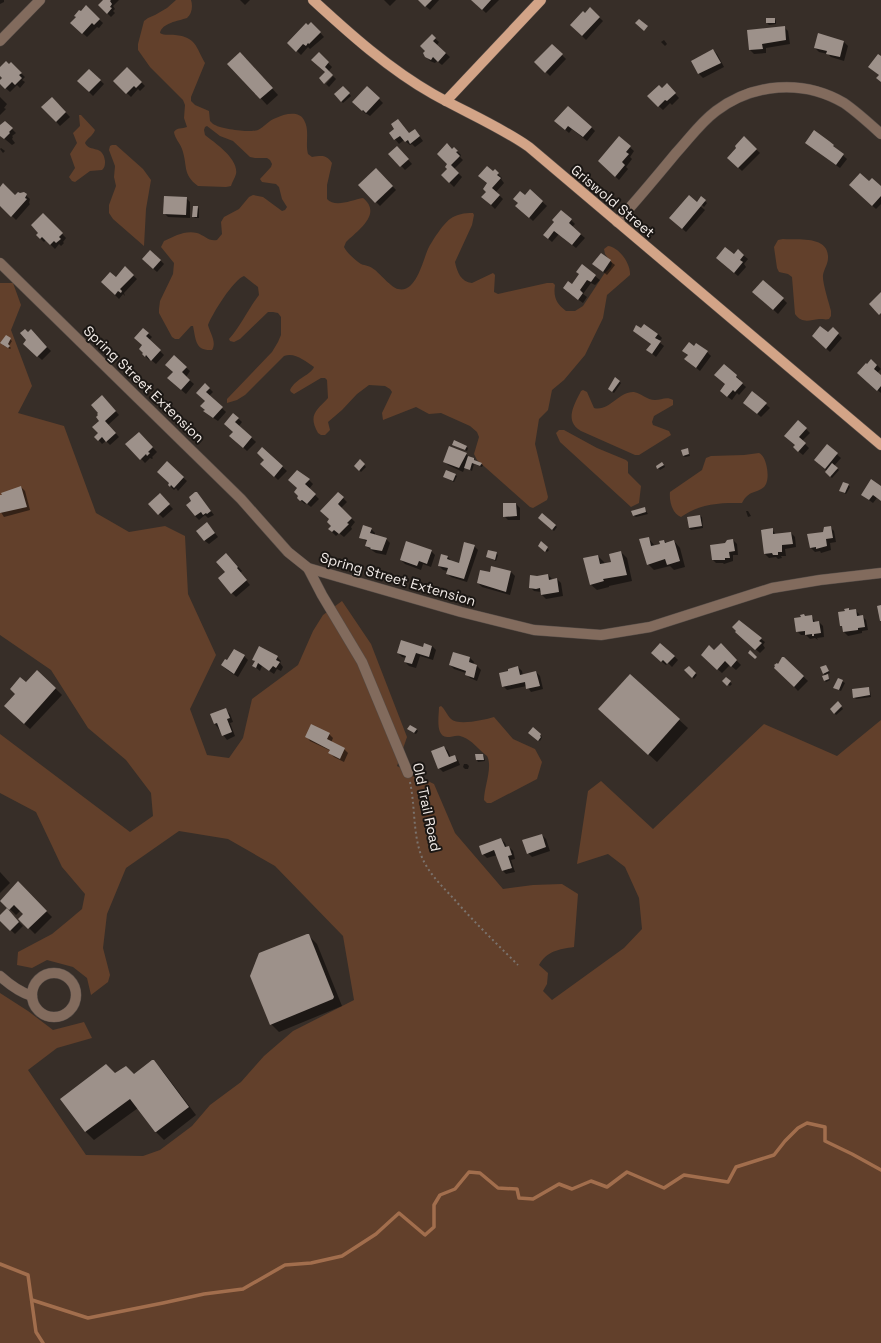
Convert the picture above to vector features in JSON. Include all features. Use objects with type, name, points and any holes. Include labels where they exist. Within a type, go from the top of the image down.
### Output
[{"type":"main road","name":"Griswold Street","points":[[313,0],[388,63],[418,84],[524,144],[881,445]]},
{"type":"main road","points":[[446,101],[541,0]]},
{"type":"street","points":[[0,40],[40,0]]},
{"type":"street","points":[[617,222],[705,120],[725,105],[749,93],[777,87],[805,88],[831,96],[854,110],[881,134]]},
{"type":"street","name":"Spring Street Extension","points":[[0,263],[241,499],[288,552],[308,568],[461,612],[534,630],[601,635],[650,627],[772,588],[820,580],[881,573]]},
{"type":"street","name":"Old Trail Road","points":[[308,568],[322,596],[362,662],[408,773]]},
{"type":"street","points":[[52,973],[66,976],[71,981],[76,993],[76,1000],[69,1011],[58,1017],[46,1016],[40,1012],[33,1002],[32,996],[32,989],[35,983],[40,978],[52,973]]},
{"type":"street","points":[[0,976],[18,990],[32,996]]},
{"type":"path","name":"Old Trail Road","points":[[408,773],[412,789],[417,840],[426,866],[464,911],[518,964]]},
{"type":"shaded area","points":[[176,0],[191,0],[191,12],[187,18],[175,21],[164,27],[160,33],[187,38],[197,48],[205,63],[191,97],[191,101],[195,105],[209,111],[210,121],[214,125],[236,130],[258,130],[273,119],[287,114],[295,114],[302,117],[307,128],[308,154],[312,157],[321,156],[328,158],[332,163],[327,185],[327,199],[330,202],[339,203],[363,198],[368,204],[370,210],[366,222],[346,242],[344,247],[356,260],[361,264],[373,268],[395,288],[404,289],[410,286],[418,275],[428,249],[447,221],[455,216],[464,214],[473,213],[474,215],[472,225],[455,262],[458,273],[462,279],[472,283],[493,273],[495,275],[494,292],[498,294],[553,283],[555,285],[555,297],[560,306],[566,311],[575,311],[583,306],[604,274],[611,267],[612,263],[605,254],[604,249],[608,246],[612,247],[624,257],[629,266],[630,275],[607,295],[603,318],[585,355],[564,380],[552,390],[548,410],[539,419],[535,444],[548,497],[547,500],[533,508],[530,507],[477,460],[474,454],[479,437],[477,432],[470,426],[441,413],[429,414],[416,407],[383,420],[382,413],[392,392],[385,386],[369,385],[357,394],[328,422],[330,430],[325,435],[321,435],[315,427],[314,417],[317,410],[328,398],[327,380],[325,378],[321,378],[294,394],[291,392],[290,390],[296,382],[310,372],[314,367],[296,356],[284,356],[245,395],[237,400],[227,403],[227,399],[272,352],[281,335],[281,317],[278,313],[268,312],[240,339],[234,342],[230,341],[229,339],[259,295],[258,287],[244,276],[229,290],[208,325],[214,344],[212,350],[206,350],[199,347],[193,326],[191,326],[179,339],[172,337],[159,313],[160,301],[173,274],[174,263],[161,247],[164,241],[188,232],[197,233],[209,239],[217,240],[222,234],[221,222],[224,217],[239,209],[249,197],[253,195],[263,197],[282,211],[287,207],[282,199],[279,187],[276,184],[262,182],[260,179],[271,167],[272,164],[270,160],[267,158],[250,157],[233,141],[220,136],[207,126],[204,130],[205,135],[230,157],[236,168],[236,176],[231,186],[198,186],[187,174],[184,155],[174,132],[175,130],[187,127],[184,118],[185,105],[183,100],[150,67],[138,50],[138,44],[144,21],[167,8]]},
{"type":"shaded area","points":[[79,115],[81,115],[95,130],[85,143],[90,148],[102,152],[105,164],[102,170],[90,171],[75,182],[69,177],[75,168],[70,154],[77,143],[73,133],[80,126]]},
{"type":"shaded area","points":[[116,145],[143,169],[151,180],[146,209],[144,246],[113,219],[109,213],[109,205],[116,186],[114,177],[115,166],[109,150],[110,146]]},
{"type":"shaded area","points":[[778,240],[811,240],[823,245],[827,251],[828,260],[823,278],[831,311],[831,316],[829,319],[803,320],[795,314],[792,277],[788,274],[779,272],[777,268],[774,247]]},
{"type":"shaded area","points":[[0,283],[13,283],[21,305],[11,330],[32,386],[18,413],[64,426],[96,513],[129,532],[165,526],[185,536],[188,594],[216,655],[190,709],[207,755],[229,758],[243,738],[252,699],[298,665],[313,631],[323,615],[342,601],[371,644],[407,737],[397,766],[434,784],[455,833],[503,889],[533,885],[562,884],[578,894],[574,947],[558,950],[550,954],[542,960],[539,965],[548,973],[547,984],[543,991],[552,1000],[624,948],[642,929],[639,898],[625,867],[608,854],[577,864],[588,791],[601,781],[653,829],[764,724],[837,756],[881,720],[881,1343],[0,1343],[0,993],[28,1011],[53,1030],[84,1022],[92,1038],[57,1048],[28,1070],[86,1155],[143,1156],[160,1150],[192,1126],[210,1105],[241,1082],[264,1056],[293,1031],[354,1000],[343,936],[275,866],[228,839],[179,831],[126,868],[107,914],[103,948],[110,975],[108,982],[91,995],[87,978],[73,967],[47,960],[32,968],[17,965],[18,952],[52,934],[82,909],[85,894],[62,867],[36,812],[0,793],[0,734],[130,832],[153,816],[151,793],[126,760],[88,728],[51,670],[0,635]]},
{"type":"shaded area","points":[[583,390],[587,392],[594,408],[604,407],[624,395],[634,392],[652,400],[666,398],[673,400],[673,405],[654,416],[652,422],[653,425],[669,431],[671,435],[639,455],[635,455],[581,431],[573,422],[572,412],[581,391]]},
{"type":"shaded area","points":[[559,430],[564,430],[597,448],[626,460],[628,462],[628,473],[641,486],[639,503],[631,507],[560,442],[556,433]]},
{"type":"shaded area","points":[[759,453],[762,455],[766,463],[768,474],[766,484],[761,489],[747,496],[742,503],[703,506],[688,512],[681,517],[675,513],[670,499],[670,492],[702,470],[706,458],[711,456]]},
{"type":"shaded area","points":[[441,706],[454,721],[471,722],[494,717],[513,739],[535,749],[542,762],[537,779],[491,803],[487,803],[484,800],[484,795],[489,771],[489,761],[487,756],[466,738],[461,736],[443,736],[439,729],[438,720],[439,707]]},
{"type":"building","points":[[103,0],[111,0],[110,1],[112,4],[110,7],[112,8],[107,14],[98,5]]},
{"type":"building","points":[[418,0],[432,0],[425,7]]},
{"type":"building","points":[[471,0],[491,0],[482,10]]},
{"type":"building","points":[[86,5],[100,19],[94,25],[92,23],[82,34],[70,23],[76,17],[74,16],[79,10],[81,11]]},
{"type":"building","points":[[590,7],[600,17],[582,36],[570,25],[583,11],[585,13]]},
{"type":"building","points":[[766,18],[775,18],[775,23],[766,23]]},
{"type":"building","points":[[639,19],[648,26],[644,31],[635,23]]},
{"type":"building","points":[[311,22],[321,32],[306,46],[303,44],[296,52],[287,43],[306,23],[308,25]]},
{"type":"building","points":[[785,26],[786,40],[762,44],[763,49],[749,50],[747,30]]},
{"type":"building","points":[[818,33],[844,41],[840,57],[826,54],[827,51],[814,48]]},
{"type":"building","points":[[432,34],[436,38],[433,41],[446,53],[438,62],[433,57],[431,60],[425,57],[423,53],[425,51],[420,46]]},
{"type":"building","points":[[552,44],[563,54],[545,73],[534,62]]},
{"type":"building","points":[[713,49],[721,63],[698,74],[691,61]]},
{"type":"building","points":[[240,52],[273,88],[260,99],[227,64]]},
{"type":"building","points":[[319,52],[329,62],[325,67],[333,75],[324,84],[319,78],[325,72],[311,60]]},
{"type":"building","points":[[878,54],[881,56],[881,82],[876,78],[879,75],[868,67]]},
{"type":"building","points":[[6,61],[9,64],[11,62],[22,73],[19,75],[22,78],[15,85],[12,82],[5,89],[0,84],[0,80],[2,78],[0,76],[0,67]]},
{"type":"building","points":[[127,67],[142,82],[136,88],[134,86],[126,94],[113,81]]},
{"type":"building","points":[[89,69],[101,80],[89,92],[77,81]]},
{"type":"building","points":[[667,83],[676,93],[667,101],[665,100],[658,107],[647,96],[659,85],[662,88]]},
{"type":"building","points":[[343,86],[350,93],[341,102],[334,94]]},
{"type":"building","points":[[367,86],[380,98],[366,113],[352,102]]},
{"type":"building","points":[[52,97],[66,112],[56,122],[41,107]]},
{"type":"building","points":[[568,106],[592,127],[583,137],[568,126],[565,130],[554,121]]},
{"type":"building","points":[[398,119],[409,133],[415,129],[420,136],[410,144],[408,140],[405,142],[400,136],[394,140],[389,133],[394,129],[391,124]]},
{"type":"building","points":[[5,121],[13,128],[4,139],[0,136],[0,125]]},
{"type":"building","points":[[814,130],[844,154],[836,165],[805,143]]},
{"type":"building","points":[[619,136],[631,146],[626,152],[629,154],[622,162],[625,165],[615,177],[598,161]]},
{"type":"building","points":[[744,136],[757,149],[738,168],[727,158]]},
{"type":"building","points":[[447,143],[452,149],[454,147],[458,151],[456,152],[460,156],[451,165],[459,173],[449,183],[441,175],[447,169],[445,167],[447,164],[437,154]]},
{"type":"building","points":[[397,146],[409,159],[400,167],[388,154]]},
{"type":"building","points":[[487,166],[493,171],[495,169],[499,173],[497,175],[501,178],[492,188],[500,195],[491,205],[481,197],[486,192],[483,189],[487,183],[478,176]]},
{"type":"building","points":[[376,168],[393,186],[375,203],[358,185]]},
{"type":"building","points":[[860,173],[869,181],[872,178],[881,186],[881,196],[872,206],[849,185]]},
{"type":"building","points":[[3,183],[15,195],[18,192],[24,192],[27,194],[25,198],[27,199],[11,217],[0,206],[0,187]]},
{"type":"building","points":[[530,189],[543,201],[529,218],[515,206],[518,203],[513,199],[520,191],[525,195]]},
{"type":"building","points":[[689,195],[697,202],[701,196],[706,200],[682,229],[669,218]]},
{"type":"building","points":[[164,196],[187,197],[186,215],[163,214]]},
{"type":"building","points":[[193,206],[198,206],[197,217],[192,217]]},
{"type":"building","points":[[561,210],[572,219],[569,223],[581,234],[572,245],[554,231],[548,239],[543,235],[554,222],[552,220]]},
{"type":"building","points":[[43,213],[63,233],[59,237],[61,239],[56,243],[54,241],[50,245],[42,237],[40,239],[36,235],[38,233],[31,225]]},
{"type":"building","points":[[725,247],[734,254],[738,249],[744,255],[740,260],[743,262],[734,273],[716,258]]},
{"type":"building","points":[[150,250],[161,260],[153,269],[142,259]]},
{"type":"building","points":[[601,253],[611,260],[603,272],[592,264]]},
{"type":"building","points":[[582,264],[596,275],[591,282],[587,280],[580,290],[583,293],[578,300],[563,288],[568,281],[572,284],[579,274],[576,272]]},
{"type":"building","points":[[125,266],[134,275],[120,289],[122,291],[121,293],[118,291],[115,295],[101,282],[110,272],[116,277]]},
{"type":"building","points":[[763,280],[784,298],[773,310],[752,292]]},
{"type":"building","points":[[881,292],[881,313],[879,315],[869,304]]},
{"type":"building","points":[[644,324],[658,334],[655,338],[661,341],[652,354],[646,350],[651,344],[633,331],[636,325],[641,328]]},
{"type":"building","points":[[820,326],[828,332],[833,327],[839,333],[826,349],[812,336]]},
{"type":"building","points":[[143,328],[149,333],[146,336],[161,350],[151,361],[146,355],[145,357],[142,354],[143,353],[139,349],[142,345],[134,338]]},
{"type":"building","points":[[25,329],[28,332],[31,329],[47,347],[37,357],[23,344],[26,340],[20,333]]},
{"type":"building","points":[[6,335],[11,338],[8,344],[10,346],[8,348],[0,343]]},
{"type":"building","points":[[689,342],[694,346],[696,343],[708,351],[696,368],[684,359],[688,355],[682,351]]},
{"type":"building","points":[[174,355],[187,367],[182,372],[190,380],[181,390],[167,378],[173,372],[165,365]]},
{"type":"building","points":[[871,359],[877,365],[874,369],[881,375],[881,386],[877,391],[857,373]]},
{"type":"building","points":[[724,364],[737,375],[736,377],[743,383],[735,392],[733,390],[727,397],[720,391],[725,384],[714,375]]},
{"type":"building","points":[[615,377],[620,381],[612,392],[608,389]]},
{"type":"building","points":[[205,383],[210,388],[206,392],[223,407],[213,418],[203,411],[205,410],[200,406],[205,401],[196,393]]},
{"type":"building","points":[[752,391],[767,403],[757,414],[743,403]]},
{"type":"building","points":[[102,395],[116,411],[105,421],[116,433],[106,442],[102,437],[98,441],[94,437],[98,433],[92,427],[99,421],[96,417],[98,413],[91,405]]},
{"type":"building","points":[[233,413],[239,418],[235,422],[252,437],[243,448],[229,436],[233,432],[224,424]]},
{"type":"building","points":[[798,420],[807,428],[799,437],[806,443],[798,452],[793,447],[795,445],[784,436]]},
{"type":"building","points":[[139,432],[153,447],[148,452],[150,453],[147,456],[146,454],[140,460],[125,444]]},
{"type":"building","points":[[454,440],[467,446],[465,450],[452,445]]},
{"type":"building","points":[[827,444],[838,453],[825,469],[814,460]]},
{"type":"building","points":[[449,446],[467,453],[459,468],[443,462]]},
{"type":"building","points":[[262,447],[283,466],[274,477],[260,464],[264,460],[257,453]]},
{"type":"building","points":[[688,448],[689,454],[683,456],[681,450]]},
{"type":"building","points":[[468,456],[482,463],[480,466],[472,463],[470,470],[464,468]]},
{"type":"building","points":[[360,459],[365,464],[359,471],[354,466]]},
{"type":"building","points":[[167,461],[184,477],[174,488],[171,485],[170,487],[168,485],[169,483],[157,472]]},
{"type":"building","points":[[662,462],[664,465],[657,469],[656,466]]},
{"type":"building","points":[[832,463],[838,468],[830,477],[825,472]]},
{"type":"building","points":[[297,470],[310,479],[305,484],[316,494],[307,504],[297,498],[298,496],[294,492],[297,488],[288,480]]},
{"type":"building","points":[[446,470],[456,474],[453,481],[443,477]]},
{"type":"building","points":[[871,479],[881,486],[881,501],[873,495],[869,500],[861,495]]},
{"type":"building","points":[[843,482],[849,484],[845,493],[839,491]]},
{"type":"building","points":[[21,486],[27,507],[0,513],[1,493]]},
{"type":"building","points":[[197,492],[211,511],[207,514],[206,513],[203,515],[201,512],[195,516],[186,505],[191,501],[189,497]]},
{"type":"building","points":[[338,492],[344,497],[338,504],[352,518],[347,523],[349,524],[339,534],[334,530],[332,532],[328,529],[331,526],[327,522],[329,519],[320,511]]},
{"type":"building","points":[[160,493],[170,504],[158,515],[148,504]]},
{"type":"building","points":[[503,503],[516,503],[517,516],[503,517]]},
{"type":"building","points":[[645,507],[646,512],[633,516],[631,511]]},
{"type":"building","points":[[542,513],[556,525],[552,530],[538,518]]},
{"type":"building","points":[[700,515],[702,526],[689,528],[687,517]]},
{"type":"building","points":[[207,522],[215,533],[204,541],[196,531]]},
{"type":"building","points":[[363,525],[372,528],[370,533],[387,538],[382,551],[370,549],[371,548],[365,546],[367,540],[359,538]]},
{"type":"building","points":[[831,526],[833,538],[826,539],[827,546],[816,549],[816,547],[810,548],[807,534],[823,532],[824,527]]},
{"type":"building","points":[[773,528],[773,534],[791,532],[793,544],[782,545],[782,552],[778,552],[778,555],[773,555],[772,553],[764,554],[761,530]]},
{"type":"building","points":[[649,537],[651,546],[660,544],[659,541],[664,540],[665,543],[674,540],[680,561],[667,565],[665,559],[647,565],[639,539]]},
{"type":"building","points":[[733,539],[735,551],[729,552],[730,558],[725,558],[725,560],[712,560],[710,545],[725,543],[727,540]]},
{"type":"building","points":[[406,541],[432,550],[427,564],[419,561],[417,566],[400,560]]},
{"type":"building","points":[[541,541],[548,547],[545,552],[538,546]]},
{"type":"building","points":[[464,542],[475,545],[464,579],[446,574],[448,568],[438,566],[441,554],[448,556],[447,559],[459,563]]},
{"type":"building","points":[[488,550],[497,552],[495,560],[486,557]]},
{"type":"building","points":[[621,551],[627,575],[603,579],[604,581],[590,585],[583,558],[598,555],[600,564],[611,562],[609,554]]},
{"type":"building","points":[[226,553],[247,580],[231,594],[218,578],[225,572],[216,562]]},
{"type":"building","points":[[491,566],[511,571],[506,592],[477,583],[480,570],[490,572]]},
{"type":"building","points":[[548,574],[549,580],[557,578],[559,592],[541,595],[540,588],[529,588],[530,575],[537,576]]},
{"type":"building","points":[[881,605],[881,621],[880,621],[877,606]]},
{"type":"building","points":[[849,608],[849,610],[856,609],[857,616],[863,615],[865,627],[858,628],[858,630],[843,632],[842,626],[840,626],[838,612],[845,611],[844,609]]},
{"type":"building","points":[[804,614],[805,616],[812,615],[813,622],[819,621],[821,633],[814,634],[814,636],[812,636],[812,634],[805,635],[805,631],[796,632],[794,618],[801,617],[800,615]]},
{"type":"building","points":[[739,620],[762,638],[759,641],[762,643],[755,650],[735,632],[736,631],[732,627]]},
{"type":"building","points":[[401,640],[423,647],[424,643],[432,646],[429,657],[416,653],[412,664],[404,662],[406,656],[397,653]]},
{"type":"building","points":[[660,643],[675,656],[667,664],[663,660],[661,662],[651,653]]},
{"type":"building","points":[[721,643],[737,660],[731,667],[725,661],[717,670],[701,655],[709,645],[714,650]]},
{"type":"building","points":[[259,646],[278,656],[276,660],[280,662],[276,668],[273,666],[269,671],[258,663],[256,668],[252,666],[255,661],[252,660]]},
{"type":"building","points":[[234,649],[245,655],[234,674],[221,665],[225,659],[227,660]]},
{"type":"building","points":[[750,650],[757,657],[755,659],[748,653]]},
{"type":"building","points":[[453,652],[470,657],[469,662],[477,665],[474,678],[465,675],[466,671],[449,665]]},
{"type":"building","points":[[782,657],[784,657],[804,676],[794,687],[774,668],[774,665],[777,663],[778,664]]},
{"type":"building","points":[[826,665],[829,671],[823,674],[820,667]]},
{"type":"building","points":[[518,666],[520,675],[536,671],[540,686],[526,689],[525,682],[502,687],[499,673],[508,671],[508,669]]},
{"type":"building","points":[[689,666],[696,673],[692,678],[684,670]]},
{"type":"building","points":[[37,670],[56,688],[24,724],[4,706],[15,694],[10,689],[20,677],[26,682]]},
{"type":"building","points":[[630,674],[680,719],[648,755],[598,709]]},
{"type":"building","points":[[828,674],[829,679],[824,681],[822,676]]},
{"type":"building","points":[[726,677],[731,681],[727,686],[722,681]]},
{"type":"building","points":[[838,678],[843,680],[839,690],[833,688]]},
{"type":"building","points":[[869,687],[870,695],[853,698],[852,689]]},
{"type":"building","points":[[838,701],[842,706],[834,714],[830,709]]},
{"type":"building","points":[[226,708],[230,718],[227,719],[232,732],[222,736],[217,723],[214,724],[210,714]]},
{"type":"building","points":[[311,724],[330,733],[327,739],[345,748],[340,759],[328,753],[330,750],[305,737]]},
{"type":"building","points":[[410,725],[417,729],[414,733],[407,729]]},
{"type":"building","points":[[533,727],[541,734],[538,741],[528,733]]},
{"type":"building","points":[[444,746],[449,757],[455,755],[457,761],[438,769],[431,751]]},
{"type":"building","points":[[475,754],[483,754],[484,760],[476,760]]},
{"type":"building","points":[[542,834],[546,847],[527,854],[522,840]]},
{"type":"building","points":[[501,838],[505,847],[509,846],[512,855],[508,856],[512,868],[502,871],[494,850],[482,855],[479,846]]},
{"type":"building","points":[[18,881],[47,911],[28,929],[18,919],[23,914],[14,905],[9,910],[0,901]]},
{"type":"building","points":[[7,908],[19,922],[10,931],[0,921],[0,915]]},
{"type":"building","points":[[309,934],[334,997],[333,999],[270,1025],[250,976],[259,953]]},
{"type":"building","points":[[154,1060],[189,1107],[156,1132],[130,1099],[85,1132],[60,1099],[106,1064],[115,1073],[126,1066],[134,1074]]},
{"type":"waterway","points":[[32,1300],[88,1318],[204,1294],[243,1289],[285,1265],[311,1263],[342,1256],[376,1234],[399,1213],[425,1235],[434,1227],[434,1205],[440,1195],[455,1189],[469,1172],[480,1173],[498,1188],[517,1189],[519,1198],[533,1199],[559,1184],[572,1189],[591,1181],[607,1187],[627,1172],[664,1188],[684,1175],[728,1182],[736,1167],[774,1155],[798,1128],[807,1123],[825,1127],[825,1141],[881,1170]]},
{"type":"waterway","points":[[0,1264],[28,1275],[36,1332],[43,1343]]}]
